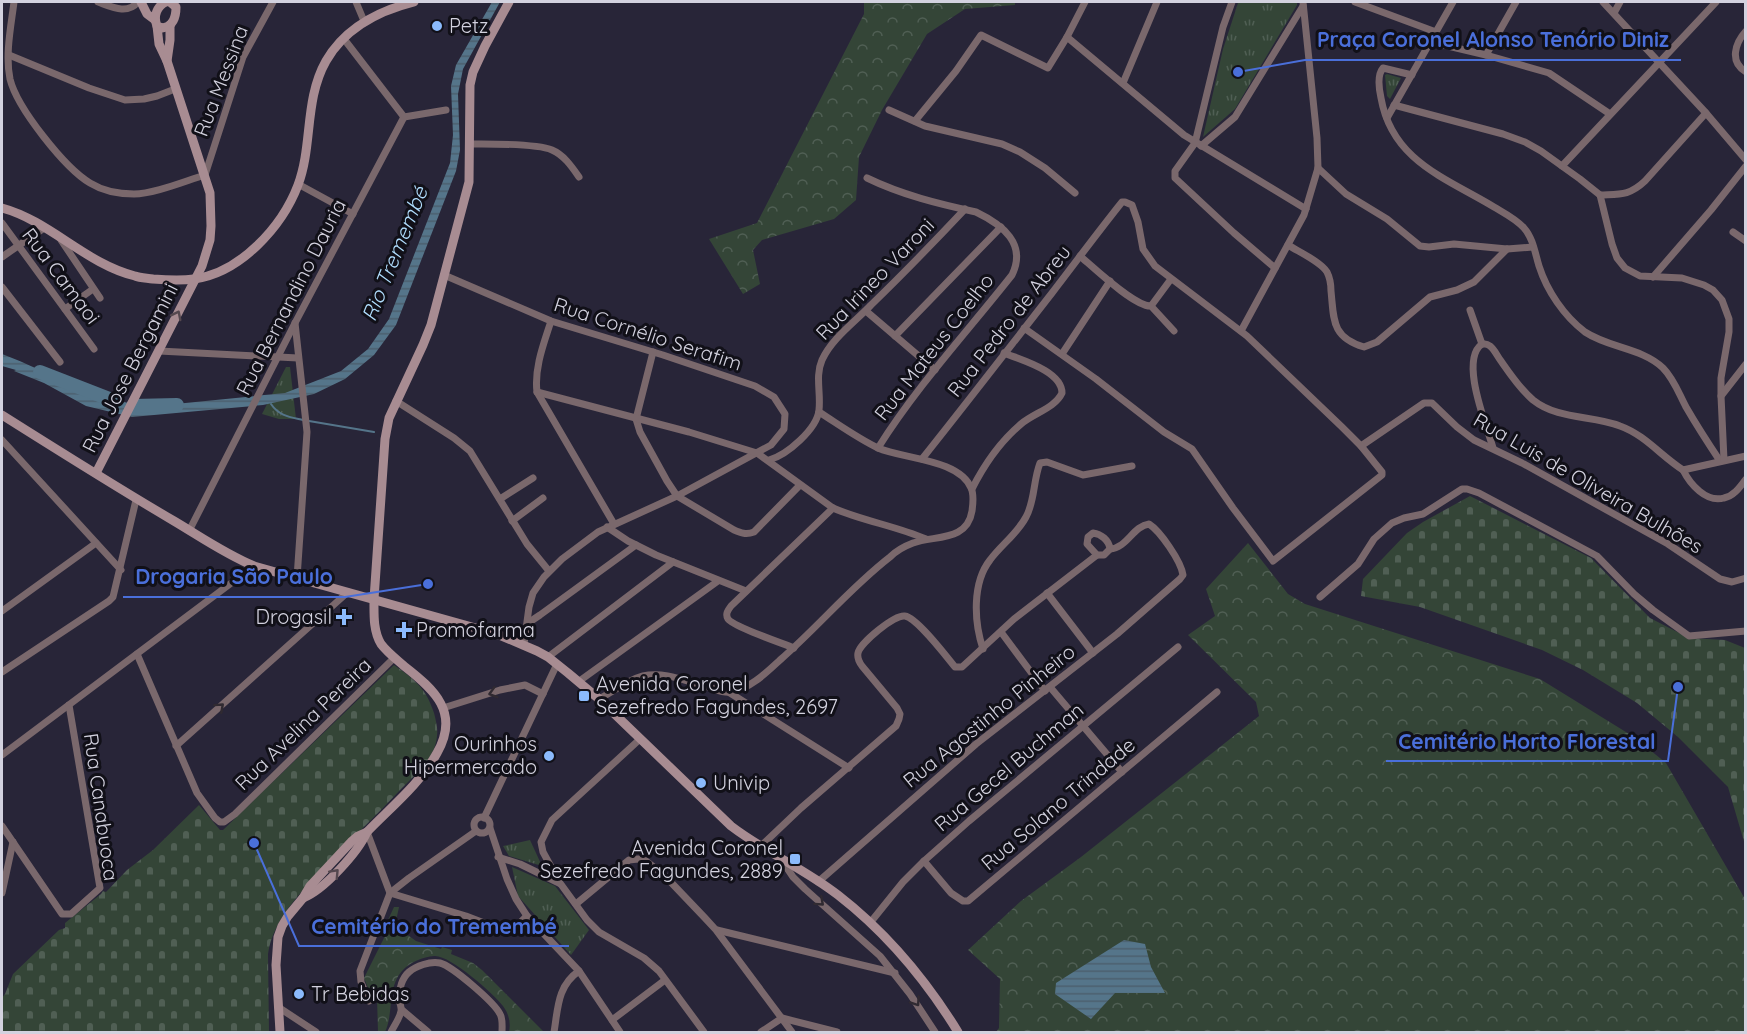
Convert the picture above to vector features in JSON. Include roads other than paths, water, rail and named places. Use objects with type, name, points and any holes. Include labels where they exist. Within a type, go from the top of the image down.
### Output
[{"type":"main road","points":[[140,2],[147,14],[162,28],[170,25]]},
{"type":"main road","points":[[2,208],[45,228],[106,266],[135,277],[166,280],[195,279],[213,273],[248,254],[276,225],[288,206],[298,184],[305,156],[316,84],[327,59],[364,21],[393,4],[414,2]]},
{"type":"main road","points":[[280,1031],[276,982],[279,937],[288,916],[303,898],[327,882],[356,851],[367,832],[414,784],[437,753],[444,739],[446,728],[443,708],[434,692],[394,658],[376,634],[374,599],[384,448],[389,417],[430,325],[467,195],[470,86],[473,72],[509,2]]},
{"type":"main road","points":[[156,22],[157,10],[169,3],[175,17],[170,25],[167,61]]},
{"type":"main road","name":"Rua Jose Bergamini","points":[[96,473],[195,279],[207,252],[211,233],[210,193],[167,61],[159,44],[156,22]]},
{"type":"main road","points":[[2,416],[219,550],[254,566],[497,634],[524,644],[548,657],[599,699],[731,826],[760,847],[838,895],[870,923],[915,969],[958,1032]]},
{"type":"street","points":[[14,2],[9,55],[9,76],[14,92],[21,105],[51,144],[80,176],[102,189],[136,194],[205,174]]},
{"type":"street","points":[[98,2],[128,9],[140,2]]},
{"type":"street","name":"Rua Messina","points":[[205,174],[243,57],[273,2]]},
{"type":"street","points":[[356,2],[364,21]]},
{"type":"street","points":[[915,121],[956,71],[981,35],[1048,68],[1085,2]]},
{"type":"street","points":[[1123,83],[1156,2]]},
{"type":"street","points":[[1198,144],[1223,27],[1232,2]]},
{"type":"street","points":[[1355,2],[1436,32]]},
{"type":"street","points":[[1387,118],[1453,2]]},
{"type":"street","points":[[1486,55],[1516,2]]},
{"type":"street","points":[[1603,2],[1706,113],[1746,160]]},
{"type":"street","points":[[1614,13],[1620,2]]},
{"type":"street","points":[[1562,166],[1716,2]]},
{"type":"street","points":[[1275,268],[1175,178],[1175,171],[1198,144],[1235,117],[1303,4]]},
{"type":"street","points":[[1241,331],[1306,209],[1318,168],[1303,4]]},
{"type":"street","points":[[1746,32],[1737,43],[1735,54],[1739,67],[1746,72]]},
{"type":"street","points":[[1067,37],[1198,144],[1306,209]]},
{"type":"street","points":[[344,39],[404,117],[446,110]]},
{"type":"street","points":[[1431,42],[1549,73],[1610,114]]},
{"type":"street","points":[[9,55],[107,95],[125,100],[144,99],[175,89]]},
{"type":"street","points":[[1412,75],[1381,69],[1379,87],[1382,105],[1396,139],[1411,157],[1423,166],[1518,222],[1526,230],[1553,296],[1567,315],[1585,332],[1599,340],[1639,354],[1660,365],[1670,377],[1702,433],[1722,460]]},
{"type":"street","points":[[1394,105],[1516,138],[1541,151],[1600,195],[1620,195],[1636,190],[1706,113]]},
{"type":"street","points":[[889,110],[937,129],[1002,144],[1045,168],[1075,193]]},
{"type":"street","name":"Rua Bernandino Dauria","points":[[189,531],[404,117]]},
{"type":"street","points":[[470,144],[550,149],[565,159],[579,177]]},
{"type":"street","points":[[1653,277],[1746,166]]},
{"type":"street","points":[[1318,168],[1346,194],[1387,219],[1420,246],[1454,244],[1507,249],[1533,247]]},
{"type":"street","points":[[867,178],[913,196],[976,212],[1001,227],[895,336]]},
{"type":"street","points":[[298,184],[353,214]]},
{"type":"street","points":[[1600,195],[1612,244],[1617,258],[1625,268],[1635,275],[1683,278],[1694,281],[1713,290],[1722,300],[1729,319],[1730,332],[1722,367],[1722,460]]},
{"type":"street","name":"Rua Pedro de Abreu","points":[[922,459],[1122,202],[1132,205],[1143,249],[1148,258],[1171,279]]},
{"type":"street","name":"Rua Irineo Varoni","points":[[819,412],[818,384],[822,361],[837,339],[965,209]]},
{"type":"street","name":"Rua Camaoi","points":[[2,224],[94,349]]},
{"type":"street","name":"Rua Mateus Coelho","points":[[879,448],[901,414],[1012,275],[1016,267],[1017,250],[1013,240],[1001,227]]},
{"type":"street","points":[[2,257],[45,228]]},
{"type":"street","points":[[1733,232],[1746,240]]},
{"type":"street","points":[[60,238],[100,298]]},
{"type":"street","points":[[1288,245],[1327,271],[1334,324],[1341,334],[1364,347],[1377,342],[1430,297],[1457,290],[1474,282],[1507,249]]},
{"type":"street","points":[[1080,256],[1134,300],[1147,307],[1151,306],[1174,331]]},
{"type":"street","name":"Rua Cornélio Serafim","points":[[444,275],[551,321],[755,386],[774,397],[785,414],[784,429],[771,445],[677,496],[610,526],[571,551],[549,571],[531,598],[524,644]]},
{"type":"street","points":[[1024,328],[1096,379],[1164,432],[1192,449],[1273,561],[1381,477],[1382,472],[1361,446],[1241,331],[1171,279],[1151,306]]},
{"type":"street","points":[[1062,354],[1110,281]]},
{"type":"street","points":[[2,287],[60,362]]},
{"type":"street","points":[[65,309],[93,289]]},
{"type":"street","points":[[1470,310],[1482,344]]},
{"type":"street","points":[[866,311],[935,370]]},
{"type":"street","points":[[551,321],[537,370],[537,392],[610,526],[636,545],[746,591]]},
{"type":"street","points":[[295,323],[307,432],[297,578]]},
{"type":"street","points":[[1493,448],[1478,404],[1474,380],[1474,356],[1478,346],[1482,344],[1493,349],[1517,383],[1534,401],[1560,413],[1609,422],[1641,436],[1683,470],[1689,482],[1696,489],[1707,495],[1721,499],[1733,494],[1746,479]]},
{"type":"street","points":[[159,351],[277,358],[298,362]]},
{"type":"street","points":[[653,352],[636,419],[649,448],[677,496],[734,530],[748,534],[754,532],[800,485]]},
{"type":"street","points":[[730,693],[757,680],[794,648],[891,555],[912,543],[956,533],[966,525],[972,510],[972,489],[988,461],[1011,434],[1034,415],[1058,401],[1062,393],[1060,384],[1052,375],[1004,353]]},
{"type":"street","points":[[1721,396],[1746,364]]},
{"type":"street","points":[[537,392],[689,432],[757,453],[833,508],[926,539]]},
{"type":"street","points":[[396,401],[464,445],[527,544],[549,571]]},
{"type":"street","name":"Rua Luis de Oliveira Bulhões","points":[[1361,446],[1424,403],[1430,402],[1466,435],[1668,544],[1720,579],[1732,582],[1746,578]]},
{"type":"street","points":[[769,460],[791,449],[812,427],[819,412],[879,448],[922,459],[957,472],[964,477],[972,489]]},
{"type":"street","points":[[2,440],[121,570]]},
{"type":"street","points":[[1683,470],[1746,456]]},
{"type":"street","points":[[982,649],[977,628],[980,580],[990,559],[1014,535],[1027,515],[1040,464],[1047,462],[1083,475],[1132,466]]},
{"type":"street","points":[[500,499],[533,478]]},
{"type":"street","points":[[1320,597],[1358,564],[1374,539],[1392,523],[1423,514],[1457,492],[1467,489],[1479,493],[1597,556],[1634,594],[1689,636],[1746,631]]},
{"type":"street","points":[[512,521],[543,498]]},
{"type":"street","points":[[2,672],[109,601],[115,592],[121,570],[136,500]]},
{"type":"street","points":[[794,648],[736,625],[727,618],[727,614],[731,606],[746,591],[833,508]]},
{"type":"street","name":"Rua Agostinho Pinheiro","points":[[818,882],[946,769],[1129,624],[1182,577],[1183,573],[1179,563],[1159,533],[1149,524],[1144,525],[1120,546],[1110,549]]},
{"type":"street","points":[[760,847],[801,808],[896,726],[900,714],[897,708],[858,659],[859,650],[864,644],[891,620],[907,616],[955,666],[962,667],[1047,593],[1097,555],[1104,555],[1110,549],[1107,540],[1097,534],[1090,534],[1087,544],[1097,555]]},
{"type":"street","points":[[2,611],[96,543]]},
{"type":"street","points":[[528,622],[556,605],[636,545]]},
{"type":"street","points":[[548,657],[673,562]]},
{"type":"street","points":[[2,755],[254,566]]},
{"type":"street","points":[[578,682],[718,581]]},
{"type":"street","points":[[137,654],[176,746],[348,592]]},
{"type":"street","points":[[1047,593],[1093,653]]},
{"type":"street","points":[[1000,632],[1047,689],[1092,736],[1122,772]]},
{"type":"street","name":"Rua Gecel Buchman","points":[[870,923],[903,882],[924,861],[1178,647]]},
{"type":"street","name":"Rua Avelina Pereira","points":[[176,746],[196,793],[210,813],[220,822],[224,822],[235,814],[394,658]]},
{"type":"street","points":[[484,818],[556,664]]},
{"type":"street","points":[[599,699],[634,679],[658,675],[730,693],[849,768]]},
{"type":"street","points":[[443,708],[500,690],[525,685],[543,694]]},
{"type":"street","name":"Rua Solano Trindade","points":[[924,861],[951,893],[963,901],[968,901],[1216,692]]},
{"type":"street","name":"Rua Canabuoca","points":[[13,842],[59,911],[66,915],[80,906],[99,888],[69,705]]},
{"type":"street","points":[[640,739],[552,820],[541,842],[543,852],[549,866],[587,920],[599,932],[644,958],[659,971],[704,1032]]},
{"type":"street","points":[[476,831],[475,821],[479,818],[488,820],[498,856],[516,899],[527,916],[579,971],[620,1032]]},
{"type":"street","points":[[2,826],[13,842],[2,893]]},
{"type":"street","points":[[369,1000],[361,982],[360,971],[390,893],[476,831],[484,833],[489,828]]},
{"type":"street","points":[[367,832],[390,893]]},
{"type":"street","points":[[498,856],[560,883]]},
{"type":"street","points":[[781,859],[793,877],[805,889],[880,956],[895,973],[935,1032]]},
{"type":"street","points":[[576,904],[629,860],[646,861],[664,875],[716,930],[792,1032]]},
{"type":"street","points":[[390,893],[466,916],[505,931],[516,927],[527,916]]},
{"type":"street","points":[[716,930],[895,973]]},
{"type":"street","points":[[428,1032],[402,1010],[399,998],[400,988],[410,971],[437,962],[456,972],[494,1007],[500,1014],[502,1032]]},
{"type":"street","points":[[554,1032],[565,983],[579,971]]},
{"type":"street","points":[[612,1020],[665,980]]},
{"type":"street","points":[[278,1007],[316,1032]]},
{"type":"street","points":[[391,1032],[402,1010]]},
{"type":"street","points":[[760,1032],[782,1018],[837,1032]]},
{"type":"water","points":[[492,2],[500,2],[463,69],[458,94],[460,150],[456,171],[396,325],[374,355],[345,379],[314,394],[263,405],[132,417],[86,406],[44,383],[2,366],[2,354],[95,394],[134,404],[155,406],[285,393],[341,371],[368,349],[389,319],[450,163],[453,135],[451,86],[456,65]]},
{"type":"water","points":[[1124,940],[1145,944],[1151,967],[1165,993],[1115,993],[1091,1019],[1055,994],[1056,983]]},
{"type":"waterway","name":"Rio Tremembé","points":[[40,372],[112,400]]},
{"type":"waterway","points":[[271,404],[281,414],[303,420]]},
{"type":"waterway","name":"Rio Tremembé","points":[[133,406],[177,405]]},
{"type":"waterway","points":[[309,421],[374,432]]},
{"type":"place","name":"Petz","points":[[437,26]]},
{"type":"place","name":"Praça Coronel Alonso Tenório Diniz","points":[[1238,72]]},
{"type":"place","name":"Drogaria São Paulo","points":[[428,584]]},
{"type":"place","name":"Drogasil","points":[[344,617]]},
{"type":"place","name":"Promofarma","points":[[404,630]]},
{"type":"place","name":"Cemitério Horto Florestal","points":[[1678,687]]},
{"type":"place","name":"Avenida Coronel Sezefredo Fagundes, 2697","points":[[584,696]]},
{"type":"place","name":"Ourinhos Hipermercado","points":[[549,756]]},
{"type":"place","name":"Univip","points":[[701,783]]},
{"type":"place","name":"Cemitério do Tremembé","points":[[254,843]]},
{"type":"place","name":"Avenida Coronel Sezefredo Fagundes, 2889","points":[[795,859]]},
{"type":"place","name":"Tr Bebidas","points":[[299,994]]}]
